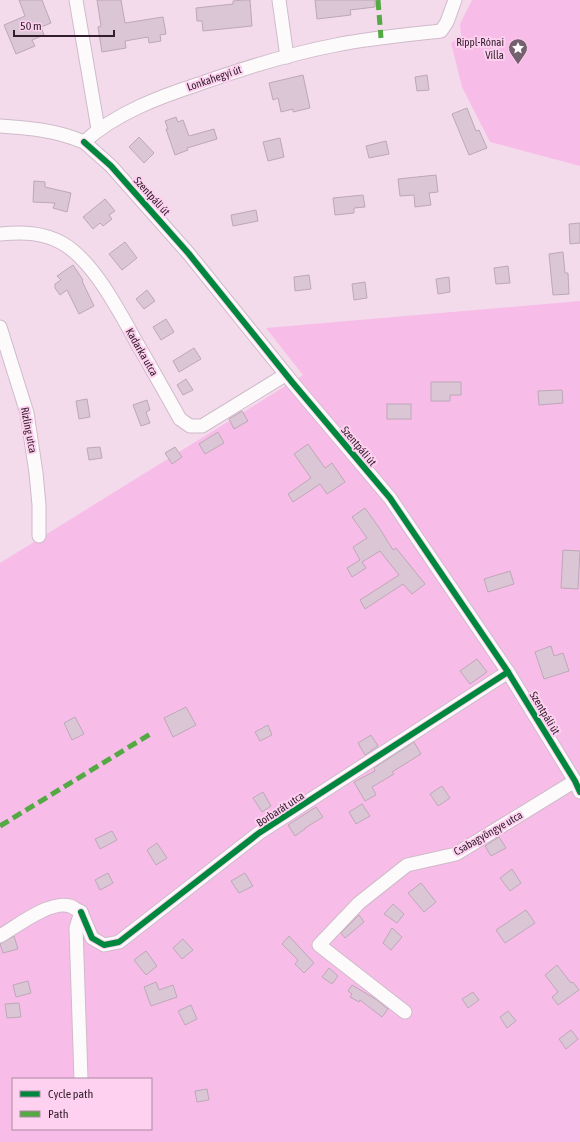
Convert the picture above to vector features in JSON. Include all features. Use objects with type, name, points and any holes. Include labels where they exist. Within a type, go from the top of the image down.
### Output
[{"type":"street","points":[[76,0],[98,129]]},
{"type":"street","points":[[279,0],[287,57]]},
{"type":"street","name":"Lonkahegyi út","points":[[84,142],[98,129],[122,115],[174,92],[243,68],[335,45],[381,38],[441,32],[447,22],[455,0]]},
{"type":"street","points":[[0,126],[30,128],[66,134],[84,142]]},
{"type":"street","name":"Szentpáli út","points":[[84,142],[111,166],[161,220],[286,374],[390,498],[508,672],[577,787]]},
{"type":"street","name":"Kadarka utca","points":[[0,234],[22,232],[42,235],[62,243],[82,258],[103,286],[129,328],[180,419],[190,426],[202,426],[286,374]]},
{"type":"street","name":"Rizling utca","points":[[0,327],[27,413],[40,505],[39,536]]},
{"type":"street","name":"Borbarát utca","points":[[81,912],[92,938],[104,945],[119,942],[259,834],[508,672]]},
{"type":"street","name":"Csabagyöngye utca","points":[[405,1012],[319,945],[359,903],[407,865],[456,854],[577,787]]},
{"type":"street","points":[[0,936],[45,910],[57,905],[70,906],[81,912],[76,928],[81,1078]]},
{"type":"shaded area","name":"Rippl-Rónai Villa","points":[[472,0],[580,0],[580,166],[490,142],[462,87],[451,43],[461,36],[460,24]]},
{"type":"shaded area","points":[[580,301],[580,1142],[0,1142],[0,563],[303,375],[266,328]]},
{"type":"building","points":[[19,0],[42,0],[51,23],[41,27],[44,35],[32,40],[35,46],[16,54],[4,25],[25,16]]},
{"type":"building","points":[[97,0],[121,0],[125,23],[163,17],[166,34],[160,35],[161,41],[149,43],[148,37],[125,41],[126,48],[102,52],[98,27],[101,26]]},
{"type":"building","points":[[250,0],[252,26],[203,31],[202,21],[197,21],[196,8],[233,4],[233,1]]},
{"type":"building","points":[[315,0],[375,0],[375,7],[350,10],[351,15],[317,19]]},
{"type":"building","points":[[303,75],[310,108],[293,112],[293,109],[281,112],[278,98],[273,100],[269,83]]},
{"type":"building","points":[[427,75],[429,90],[417,91],[415,77]]},
{"type":"building","points":[[467,108],[476,131],[479,130],[487,148],[469,155],[452,114]]},
{"type":"building","points":[[176,117],[178,122],[183,120],[189,136],[214,129],[217,139],[187,148],[188,150],[175,155],[166,129],[168,129],[165,121]]},
{"type":"building","points":[[139,137],[154,153],[144,163],[129,147]]},
{"type":"building","points":[[280,138],[284,157],[268,161],[263,142]]},
{"type":"building","points":[[386,141],[389,154],[369,158],[366,146]]},
{"type":"building","points":[[436,175],[438,192],[429,193],[431,205],[415,207],[414,195],[400,196],[398,179]]},
{"type":"building","points":[[34,181],[45,182],[45,187],[71,193],[67,212],[53,208],[55,203],[33,202]]},
{"type":"building","points":[[363,195],[365,207],[354,208],[354,213],[335,215],[333,198]]},
{"type":"building","points":[[105,199],[115,211],[109,215],[112,219],[103,226],[100,223],[93,229],[83,217]]},
{"type":"building","points":[[256,210],[258,221],[233,226],[231,215]]},
{"type":"building","points":[[580,223],[580,243],[570,244],[569,224]]},
{"type":"building","points":[[125,242],[137,258],[122,270],[109,254]]},
{"type":"building","points":[[563,252],[565,273],[568,273],[569,294],[553,295],[549,254]]},
{"type":"building","points":[[73,265],[83,280],[82,281],[94,306],[79,314],[67,290],[60,295],[55,288],[55,284],[61,280],[57,276]]},
{"type":"building","points":[[508,266],[510,283],[496,284],[494,268]]},
{"type":"building","points":[[309,275],[311,289],[295,291],[294,277]]},
{"type":"building","points":[[449,277],[450,292],[438,294],[436,279]]},
{"type":"building","points":[[365,282],[367,298],[354,300],[352,284]]},
{"type":"building","points":[[147,290],[155,301],[144,309],[136,299]]},
{"type":"building","points":[[166,319],[174,332],[161,340],[153,327]]},
{"type":"building","points":[[194,348],[201,359],[179,372],[173,361]]},
{"type":"building","points":[[186,379],[193,390],[183,395],[177,385]]},
{"type":"building","points":[[431,382],[461,382],[461,395],[450,395],[450,401],[431,401]]},
{"type":"building","points":[[562,390],[563,403],[539,405],[538,391]]},
{"type":"building","points":[[87,399],[90,417],[79,419],[76,401]]},
{"type":"building","points":[[147,400],[150,410],[146,412],[150,423],[141,426],[133,405]]},
{"type":"building","points":[[387,404],[411,404],[411,419],[387,419]]},
{"type":"building","points":[[242,411],[248,421],[234,429],[229,419]]},
{"type":"building","points":[[218,432],[224,443],[205,454],[199,444]]},
{"type":"building","points":[[308,444],[325,468],[332,463],[345,482],[327,494],[320,484],[293,502],[288,494],[311,478],[294,454]]},
{"type":"building","points":[[100,447],[102,458],[89,460],[87,448]]},
{"type":"building","points":[[175,447],[182,457],[172,464],[165,453]]},
{"type":"building","points":[[365,508],[393,550],[396,548],[425,584],[412,594],[403,584],[365,609],[360,600],[399,575],[380,551],[362,562],[366,568],[352,577],[347,568],[360,560],[353,547],[367,538],[352,517]]},
{"type":"building","points":[[563,550],[580,551],[578,589],[561,588]]},
{"type":"building","points":[[510,571],[514,584],[488,592],[484,579]]},
{"type":"building","points":[[551,646],[554,656],[563,653],[569,671],[544,679],[535,652]]},
{"type":"building","points":[[477,659],[487,672],[470,684],[460,671]]},
{"type":"building","points":[[186,707],[196,725],[173,737],[164,718]]},
{"type":"building","points":[[75,717],[84,734],[72,740],[64,723]]},
{"type":"building","points":[[268,725],[272,735],[260,741],[255,732]]},
{"type":"building","points":[[371,735],[378,746],[365,755],[358,743]]},
{"type":"building","points":[[414,742],[421,754],[392,772],[394,774],[372,787],[376,795],[365,801],[354,782],[375,771],[374,768]]},
{"type":"building","points":[[442,786],[450,798],[438,806],[430,794]]},
{"type":"building","points":[[263,792],[271,806],[262,812],[253,798]]},
{"type":"building","points":[[362,804],[370,816],[356,824],[349,812]]},
{"type":"building","points":[[316,807],[323,817],[295,836],[288,825]]},
{"type":"building","points":[[112,831],[117,840],[100,849],[95,839]]},
{"type":"building","points":[[499,837],[506,848],[491,856],[485,846]]},
{"type":"building","points":[[157,843],[167,858],[156,865],[147,850]]},
{"type":"building","points":[[512,869],[521,883],[510,891],[500,878]]},
{"type":"building","points":[[108,873],[113,883],[100,890],[95,880]]},
{"type":"building","points":[[245,873],[253,886],[239,893],[231,881]]},
{"type":"building","points":[[421,883],[436,902],[424,912],[408,893]]},
{"type":"building","points":[[393,904],[404,914],[397,923],[384,914]]},
{"type":"building","points":[[526,910],[535,923],[505,943],[496,930]]},
{"type":"building","points":[[359,915],[364,922],[345,938],[341,933]]},
{"type":"building","points":[[392,928],[402,937],[391,950],[383,943]]},
{"type":"building","points":[[14,936],[18,949],[3,953],[0,944]]},
{"type":"building","points":[[289,936],[314,963],[304,973],[295,964],[298,960],[282,944]]},
{"type":"building","points":[[183,939],[193,950],[182,959],[173,948]]},
{"type":"building","points":[[146,951],[157,966],[146,975],[134,960]]},
{"type":"building","points":[[557,965],[571,983],[573,982],[579,990],[558,1005],[552,997],[558,992],[545,975]]},
{"type":"building","points":[[329,968],[338,976],[332,984],[322,977]]},
{"type":"building","points":[[28,981],[31,993],[16,997],[13,985]]},
{"type":"building","points":[[156,982],[159,990],[173,985],[177,997],[151,1006],[144,987]]},
{"type":"building","points":[[352,985],[377,1000],[388,1009],[382,1017],[360,1000],[359,1002],[350,997],[352,994],[348,991]]},
{"type":"building","points":[[473,992],[479,1000],[468,1008],[462,999]]},
{"type":"building","points":[[19,1003],[21,1017],[7,1018],[5,1004]]},
{"type":"building","points":[[191,1005],[197,1019],[185,1025],[178,1011]]},
{"type":"building","points":[[508,1011],[516,1021],[507,1028],[500,1017]]},
{"type":"building","points":[[571,1030],[578,1039],[566,1049],[559,1039]]},
{"type":"building","points":[[207,1089],[209,1100],[197,1102],[195,1091]]},
{"type":"marked path","points":[[378,0],[381,38]]},
{"type":"marked path","points":[[0,826],[152,733]]},
{"type":"cycle path","points":[[84,142],[111,166],[189,254],[292,382],[390,498],[508,672],[575,781],[580,792]]},
{"type":"cycle path","points":[[81,912],[92,938],[104,945],[119,942],[259,833],[508,672]]},
{"type":"place","name":"Rippl-Rónai Villa","points":[[518,65]]}]
